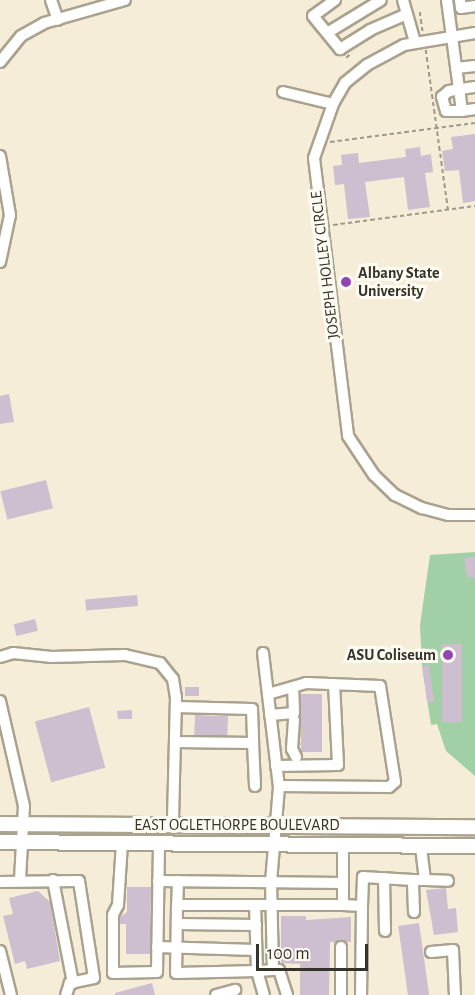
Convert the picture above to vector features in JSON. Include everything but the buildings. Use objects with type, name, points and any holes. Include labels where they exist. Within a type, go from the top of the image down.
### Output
[{"type":"main road","name":"EAST OGLETHORPE BOULEVARD","points":[[0,824],[475,827]]},
{"type":"main road","name":"EAST OGLETHORPE BOULEVARD","points":[[0,842],[475,846]]},
{"type":"street","points":[[51,0],[58,20]]},
{"type":"street","points":[[0,62],[21,36],[58,20],[125,0]]},
{"type":"street","points":[[335,0],[313,16],[340,49],[370,30],[407,14]]},
{"type":"street","points":[[327,33],[381,0]]},
{"type":"street","points":[[403,0],[420,41]]},
{"type":"street","points":[[447,0],[462,111]]},
{"type":"street","points":[[460,0],[461,8],[475,6]]},
{"type":"street","name":"JOSEPH HOLLEY CIRCLE","points":[[475,33],[420,41],[367,65],[345,83],[333,104],[317,144],[315,177],[348,436],[374,475],[395,495],[440,513],[475,515]]},
{"type":"street","points":[[456,68],[475,66]]},
{"type":"street","points":[[475,87],[445,93],[442,102],[446,111],[475,110]]},
{"type":"street","points":[[284,92],[333,104]]},
{"type":"street","points":[[0,156],[10,215],[0,262]]},
{"type":"street","points":[[0,657],[12,653],[52,657],[125,655],[160,663],[173,679],[176,707],[173,824]]},
{"type":"street","points":[[263,653],[279,786],[279,825],[273,845],[271,882],[273,970]]},
{"type":"street","points":[[268,694],[293,687],[334,684],[377,685],[382,690],[393,785],[279,786]]},
{"type":"street","points":[[276,766],[296,761],[338,765],[334,684]]},
{"type":"street","points":[[293,687],[296,722],[292,749],[296,761]]},
{"type":"street","points":[[0,702],[26,824],[22,842],[20,880]]},
{"type":"street","points":[[176,707],[252,709],[255,786]]},
{"type":"street","points":[[270,715],[296,722]]},
{"type":"street","points":[[175,742],[253,743]]},
{"type":"street","points":[[296,761],[297,745]]},
{"type":"street","points":[[122,843],[118,905],[113,915],[113,974],[157,972],[159,843]]},
{"type":"street","points":[[343,846],[343,905]]},
{"type":"street","points":[[421,846],[425,880]]},
{"type":"street","points":[[361,995],[363,877],[448,881]]},
{"type":"street","points":[[384,878],[385,932]]},
{"type":"street","points":[[0,882],[20,880],[79,882],[94,978],[73,983]]},
{"type":"street","points":[[53,880],[73,983],[66,995]]},
{"type":"street","points":[[413,880],[414,912]]},
{"type":"street","points":[[158,881],[343,883]]},
{"type":"street","points":[[178,881],[176,973],[279,970],[287,995]]},
{"type":"street","points":[[177,905],[362,906]]},
{"type":"street","points":[[255,905],[257,971],[264,995]]},
{"type":"street","points":[[177,924],[256,925]]},
{"type":"street","points":[[157,947],[256,950]]},
{"type":"street","points":[[340,995],[341,947]]},
{"type":"street","points":[[431,952],[453,950],[455,995]]},
{"type":"street","points":[[0,951],[11,995]]},
{"type":"street","points":[[216,995],[236,990]]},
{"type":"path","points":[[420,12],[420,41],[437,128],[448,209]]},
{"type":"path","points":[[317,144],[475,123]]},
{"type":"path","points":[[320,227],[475,206]]},
{"type":"green space","name":"ASU Coliseum","points":[[475,552],[475,776],[446,751],[437,724],[431,725],[422,666],[420,625],[430,555]]},
{"type":"tunnel","points":[[298,728],[299,745]]},
{"type":"place","name":"Albany State University","points":[[346,282]]},
{"type":"place","name":"ASU Coliseum","points":[[448,655]]}]
